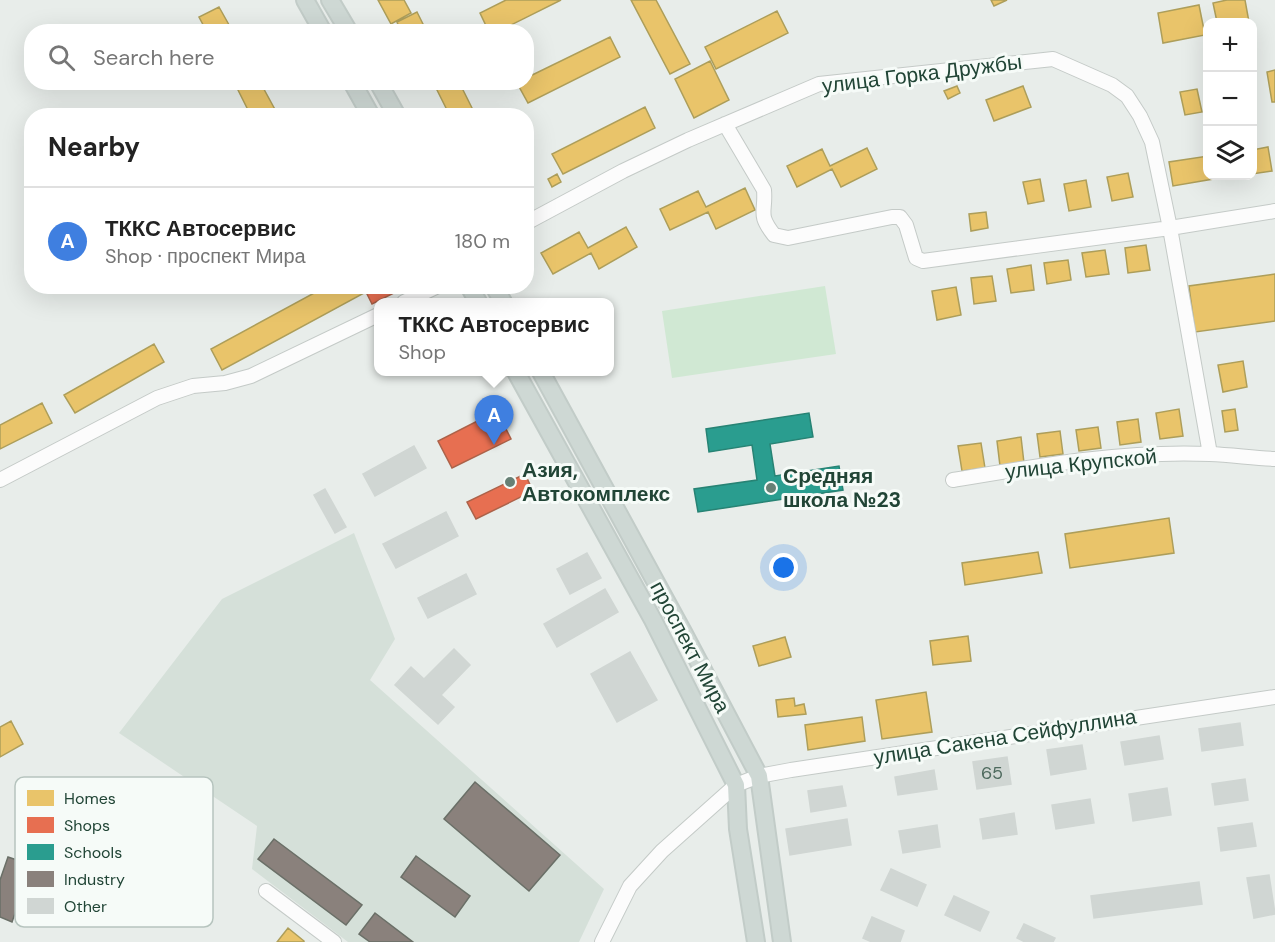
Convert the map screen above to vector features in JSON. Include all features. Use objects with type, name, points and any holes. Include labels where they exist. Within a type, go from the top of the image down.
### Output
[{"type":"main road","points":[[304,0],[318,24]]},
{"type":"main road","points":[[330,0],[344,24]]},
{"type":"main road","points":[[356,90],[367,108]]},
{"type":"main road","points":[[382,90],[393,108]]},
{"type":"main road","name":"проспект Мира","points":[[518,376],[653,620],[736,785],[738,829],[756,942]]},
{"type":"main road","name":"проспект Мира","points":[[543,376],[759,776],[784,941]]},
{"type":"street","name":"улица Горка Дружбы","points":[[534,219],[623,171],[819,84],[1053,59],[1112,85],[1126,96],[1140,116],[1152,142],[1170,228]]},
{"type":"street","points":[[725,124],[764,190],[765,200],[762,212],[765,224],[774,235],[789,238],[892,216],[900,217],[906,225],[916,258],[923,261],[1275,212]]},
{"type":"street","points":[[1170,228],[1210,454]]},
{"type":"street","points":[[0,480],[157,398],[193,386],[225,384],[251,376],[374,317]]},
{"type":"street","name":"улица Крупской","points":[[953,480],[1035,466],[1124,456],[1210,454],[1275,459]]},
{"type":"street","name":"улица Сакена Сейфуллина","points":[[602,942],[630,886],[662,850],[736,785],[759,776],[1275,697]]},
{"type":"street","points":[[266,891],[334,942]]},
{"type":"shaded area","points":[[354,533],[395,639],[370,680],[604,889],[579,942],[348,942],[252,869],[257,826],[213,796],[213,777],[184,777],[119,733],[222,599]]},
{"type":"green space","points":[[825,286],[836,354],[672,378],[662,311]]},
{"type":"building: Homes","points":[[378,0],[404,0],[411,13],[391,24]]},
{"type":"building: Homes","points":[[506,0],[561,0],[513,24],[485,24],[480,13]]},
{"type":"building: Homes","points":[[631,0],[656,0],[690,64],[670,74]]},
{"type":"building: Homes","points":[[991,0],[1007,0],[994,6]]},
{"type":"building: Homes","points":[[1245,0],[1248,18],[1216,18],[1213,3]]},
{"type":"building: Homes","points":[[1199,5],[1203,35],[1163,43],[1158,13]]},
{"type":"building: Homes","points":[[219,7],[229,24],[203,24],[199,17]]},
{"type":"building: Homes","points":[[777,11],[788,33],[716,69],[705,47]]},
{"type":"building: Homes","points":[[417,12],[423,24],[398,24],[397,22]]},
{"type":"building: Homes","points":[[610,37],[620,57],[528,103],[521,90],[534,90],[534,74]]},
{"type":"building: Homes","points":[[710,61],[729,100],[694,118],[675,79]]},
{"type":"building: Homes","points":[[1275,70],[1275,102],[1272,102],[1267,72]]},
{"type":"building: Homes","points":[[957,86],[960,93],[948,99],[944,91]]},
{"type":"building: Homes","points":[[1023,86],[1031,107],[994,121],[986,100]]},
{"type":"building: Homes","points":[[1197,89],[1202,112],[1185,115],[1180,92]]},
{"type":"building: Homes","points":[[238,90],[264,90],[274,108],[247,108]]},
{"type":"building: Homes","points":[[437,90],[463,90],[472,108],[446,108]]},
{"type":"building: Homes","points":[[645,107],[655,128],[563,174],[552,154]]},
{"type":"building: Homes","points":[[1268,147],[1272,171],[1257,173],[1257,149]]},
{"type":"building: Homes","points":[[867,148],[877,169],[841,187],[832,169],[797,187],[787,166],[822,149],[830,166]]},
{"type":"building: Homes","points":[[1203,157],[1203,180],[1208,180],[1173,186],[1169,162]]},
{"type":"building: Homes","points":[[1128,173],[1133,197],[1112,201],[1107,177]]},
{"type":"building: Homes","points":[[557,174],[561,182],[552,187],[548,179]]},
{"type":"building: Homes","points":[[1040,179],[1044,201],[1028,204],[1023,182]]},
{"type":"building: Homes","points":[[1086,180],[1091,207],[1069,211],[1064,184]]},
{"type":"building: Homes","points":[[745,188],[755,210],[716,229],[708,212],[670,230],[660,209],[698,191],[706,207]]},
{"type":"building: Homes","points":[[986,212],[988,228],[971,231],[969,214]]},
{"type":"building: Homes","points":[[626,227],[637,247],[599,269],[591,253],[553,274],[541,253],[579,232],[588,248]]},
{"type":"building: Homes","points":[[1146,245],[1150,270],[1128,273],[1125,248]]},
{"type":"building: Homes","points":[[1105,250],[1109,274],[1086,277],[1082,253]]},
{"type":"building: Homes","points":[[1068,260],[1071,280],[1047,284],[1044,263]]},
{"type":"building: Homes","points":[[1031,265],[1034,290],[1011,293],[1007,269]]},
{"type":"building: Homes","points":[[1275,274],[1275,321],[1195,332],[1189,286]]},
{"type":"building: Homes","points":[[992,276],[996,301],[974,304],[971,278]]},
{"type":"building: Homes","points":[[956,287],[961,315],[937,320],[932,291]]},
{"type":"building: Homes","points":[[312,294],[362,294],[222,370],[211,349]]},
{"type":"building: Homes","points":[[154,344],[164,362],[75,413],[64,395]]},
{"type":"building: Homes","points":[[1243,361],[1247,387],[1223,392],[1218,365]]},
{"type":"building: Homes","points":[[42,403],[52,423],[0,449],[0,425]]},
{"type":"building: Homes","points":[[1179,409],[1183,436],[1160,439],[1156,413]]},
{"type":"building: Homes","points":[[1235,409],[1238,430],[1225,432],[1222,411]]},
{"type":"building: Homes","points":[[1138,419],[1141,442],[1120,445],[1117,422]]},
{"type":"building: Homes","points":[[1098,427],[1101,448],[1079,451],[1076,430]]},
{"type":"building: Homes","points":[[1060,431],[1063,454],[1040,457],[1037,434]]},
{"type":"building: Homes","points":[[1021,437],[1024,463],[1000,466],[997,441]]},
{"type":"building: Homes","points":[[981,443],[985,468],[962,471],[958,446]]},
{"type":"building: Homes","points":[[1169,518],[1174,553],[1070,568],[1065,534]]},
{"type":"building: Homes","points":[[1038,552],[1042,573],[965,585],[962,563]]},
{"type":"building: Homes","points":[[968,636],[971,661],[933,665],[930,641]]},
{"type":"building: Homes","points":[[785,637],[791,657],[759,666],[753,646]]},
{"type":"building: Homes","points":[[926,692],[932,732],[882,739],[876,700]]},
{"type":"building: Homes","points":[[794,698],[795,706],[804,704],[806,714],[778,717],[776,700]]},
{"type":"building: Homes","points":[[862,717],[865,741],[808,750],[805,725]]},
{"type":"building: Homes","points":[[11,721],[23,744],[0,757],[0,727]]},
{"type":"building: Homes","points":[[288,928],[304,941],[304,942],[277,942]]},
{"type":"building: Shops","points":[[367,294],[392,294],[384,298],[374,298],[372,304]]},
{"type":"building: Shops","points":[[497,411],[511,439],[452,468],[438,441]]},
{"type":"building: Shops","points":[[525,474],[533,491],[476,519],[467,502]]},
{"type":"building: Schools","points":[[809,413],[813,437],[770,444],[775,476],[839,466],[843,490],[698,512],[694,489],[757,480],[752,445],[709,452],[706,429]]},
{"type":"building: Industry","points":[[475,782],[560,855],[529,891],[444,819]]},
{"type":"building: Industry","points":[[274,839],[362,905],[346,925],[258,859]]},
{"type":"building: Industry","points":[[416,856],[470,896],[455,917],[401,877]]},
{"type":"building: Industry","points":[[8,857],[15,859],[15,913],[12,922],[0,917],[0,880]]},
{"type":"building: Industry","points":[[375,913],[413,942],[370,942],[359,934]]},
{"type":"building: Other","points":[[414,446],[426,468],[375,496],[363,474]]},
{"type":"building: Other","points":[[325,489],[346,527],[335,533],[314,495]]},
{"type":"building: Other","points":[[446,512],[458,536],[396,568],[383,544]]},
{"type":"building: Other","points":[[587,553],[601,578],[570,594],[557,569]]},
{"type":"building: Other","points":[[466,574],[476,594],[428,618],[418,598]]},
{"type":"building: Other","points":[[605,589],[618,612],[557,647],[544,624]]},
{"type":"building: Other","points":[[454,649],[470,665],[441,695],[454,707],[438,724],[395,685],[411,667],[424,679]]},
{"type":"building: Other","points":[[630,652],[657,700],[617,722],[591,674]]},
{"type":"building: Other","points":[[1240,723],[1243,745],[1202,751],[1199,729]]},
{"type":"building: Other","points":[[1159,736],[1163,759],[1125,765],[1121,742]]},
{"type":"building: Other","points":[[1082,745],[1086,769],[1051,775],[1047,750]]},
{"type":"building: Other","points":[[1007,757],[1011,784],[977,789],[973,762]]},
{"type":"building: Other","points":[[934,770],[937,789],[898,795],[895,777]]},
{"type":"building: Other","points":[[1245,779],[1248,800],[1215,805],[1212,784]]},
{"type":"building: Other","points":[[842,786],[846,806],[811,812],[808,791]]},
{"type":"building: Other","points":[[1167,788],[1171,815],[1133,821],[1129,794]]},
{"type":"building: Other","points":[[1090,799],[1094,823],[1056,829],[1052,805]]},
{"type":"building: Other","points":[[1014,813],[1017,834],[983,839],[980,819]]},
{"type":"building: Other","points":[[847,819],[851,845],[790,855],[786,829]]},
{"type":"building: Other","points":[[1252,823],[1256,846],[1221,851],[1218,828]]},
{"type":"building: Other","points":[[937,825],[940,847],[903,853],[899,831]]},
{"type":"building: Other","points":[[891,869],[926,885],[917,906],[881,890]]},
{"type":"building: Other","points":[[1269,875],[1275,914],[1254,918],[1247,878]]},
{"type":"building: Other","points":[[1199,882],[1202,904],[1094,918],[1091,896]]},
{"type":"building: Other","points":[[954,896],[989,912],[980,931],[945,915]]},
{"type":"building: Other","points":[[872,917],[904,931],[900,942],[872,942],[863,938]]},
{"type":"building: Other","points":[[1024,924],[1055,938],[1053,942],[1025,942],[1017,938]]},
{"type":"place","name":"ТККС Автосервис","points":[[494,445]]},
{"type":"place","name":"Азия, Автокомплекс","points":[[510,482]]},
{"type":"place","name":"Средняя школа №23","points":[[771,488]]}]
